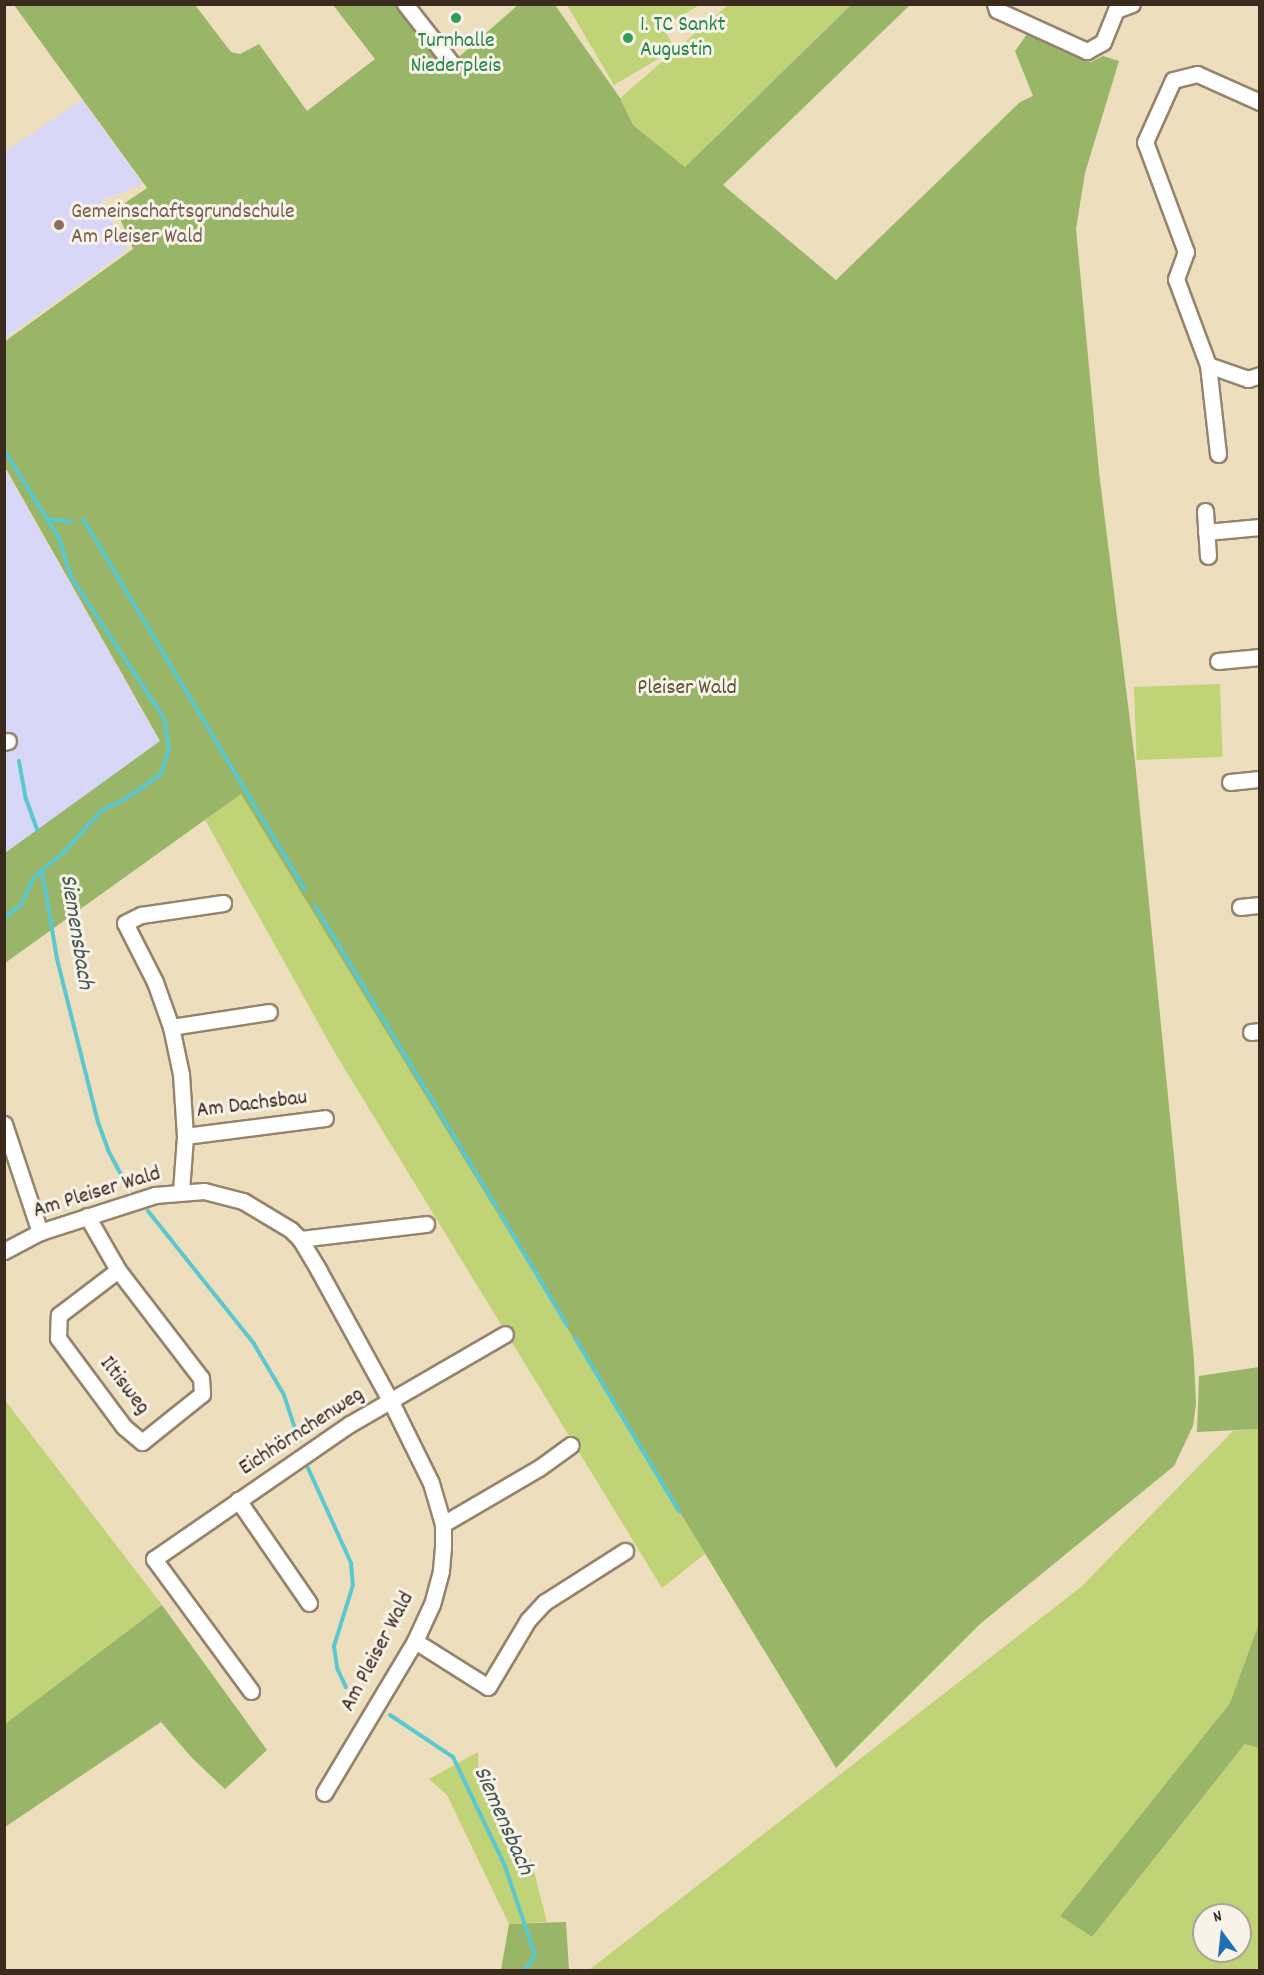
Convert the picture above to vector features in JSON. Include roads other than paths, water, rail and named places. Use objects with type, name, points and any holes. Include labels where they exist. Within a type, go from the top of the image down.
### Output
[{"type":"street","points":[[405,4],[452,64]]},
{"type":"street","points":[[995,4],[997,10],[1087,51],[1103,42],[1116,10],[1132,4]]},
{"type":"street","points":[[1218,454],[1208,365],[1176,279],[1186,252],[1145,142],[1173,80],[1197,74],[1260,102]]},
{"type":"street","points":[[1208,365],[1248,379],[1260,375]]},
{"type":"street","points":[[1204,512],[1208,556]]},
{"type":"street","points":[[1206,532],[1260,527]]},
{"type":"street","points":[[1218,661],[1260,657]]},
{"type":"street","points":[[1230,782],[1260,779]]},
{"type":"street","name":"Am Dachsbau","points":[[181,1191],[185,1136],[181,1074],[171,1027],[154,982],[125,923],[141,915],[223,903]]},
{"type":"street","points":[[1240,907],[1260,905]]},
{"type":"street","points":[[171,1027],[268,1012]]},
{"type":"street","name":"Am Dachsbau","points":[[185,1136],[325,1118]]},
{"type":"street","points":[[4,1124],[40,1232]]},
{"type":"street","name":"Am Pleiser Wald","points":[[4,1251],[40,1232],[87,1216],[155,1195],[181,1191],[204,1191],[243,1201],[262,1210],[300,1239],[391,1402],[431,1483],[442,1524],[441,1571],[432,1604],[415,1641],[324,1793]]},
{"type":"street","name":"Iltisweg","points":[[87,1216],[118,1270],[201,1378],[202,1394],[142,1442],[124,1427],[58,1338],[59,1315],[118,1270]]},
{"type":"street","points":[[300,1239],[426,1224]]},
{"type":"street","points":[[391,1402],[505,1334]]},
{"type":"street","name":"Eichhörnchenweg","points":[[251,1691],[154,1559],[350,1424],[391,1402]]},
{"type":"street","points":[[442,1524],[539,1468],[571,1445]]},
{"type":"street","name":"Eichhörnchenweg","points":[[238,1500],[309,1603]]},
{"type":"street","points":[[415,1641],[488,1687],[528,1620],[545,1602],[625,1551]]},
{"type":"waterway","name":"Siemensbach","points":[[4,450],[59,538],[71,577],[164,718],[169,749],[161,774],[125,799],[102,810],[63,853],[42,870],[57,959],[98,1122],[108,1150],[128,1188]]},
{"type":"waterway","points":[[48,519],[71,522]]},
{"type":"waterway","points":[[83,519],[305,890]]},
{"type":"waterway","points":[[19,761],[26,799],[37,830]]},
{"type":"waterway","points":[[4,917],[21,905],[33,879],[42,870]]},
{"type":"waterway","points":[[315,906],[497,1208]]},
{"type":"waterway","name":"Siemensbach","points":[[148,1211],[254,1344],[284,1395],[299,1441]]},
{"type":"waterway","points":[[500,1213],[567,1325]]},
{"type":"waterway","points":[[575,1338],[679,1511]]},
{"type":"waterway","name":"Siemensbach","points":[[308,1468],[351,1563],[353,1585],[334,1646],[337,1668],[346,1687]]},
{"type":"waterway","name":"Siemensbach","points":[[390,1715],[453,1757],[505,1866],[535,1955],[525,1970]]},
{"type":"place","name":"Turnhalle Niederpleis","points":[[456,18]]},
{"type":"place","name":"1. TC Sankt Augustin","points":[[628,38]]},
{"type":"place","name":"Gemeinschaftsgrundschule Am Pleiser Wald","points":[[59,225]]},
{"type":"park label","name":"Pleiser Wald","points":[[687,689]]}]
